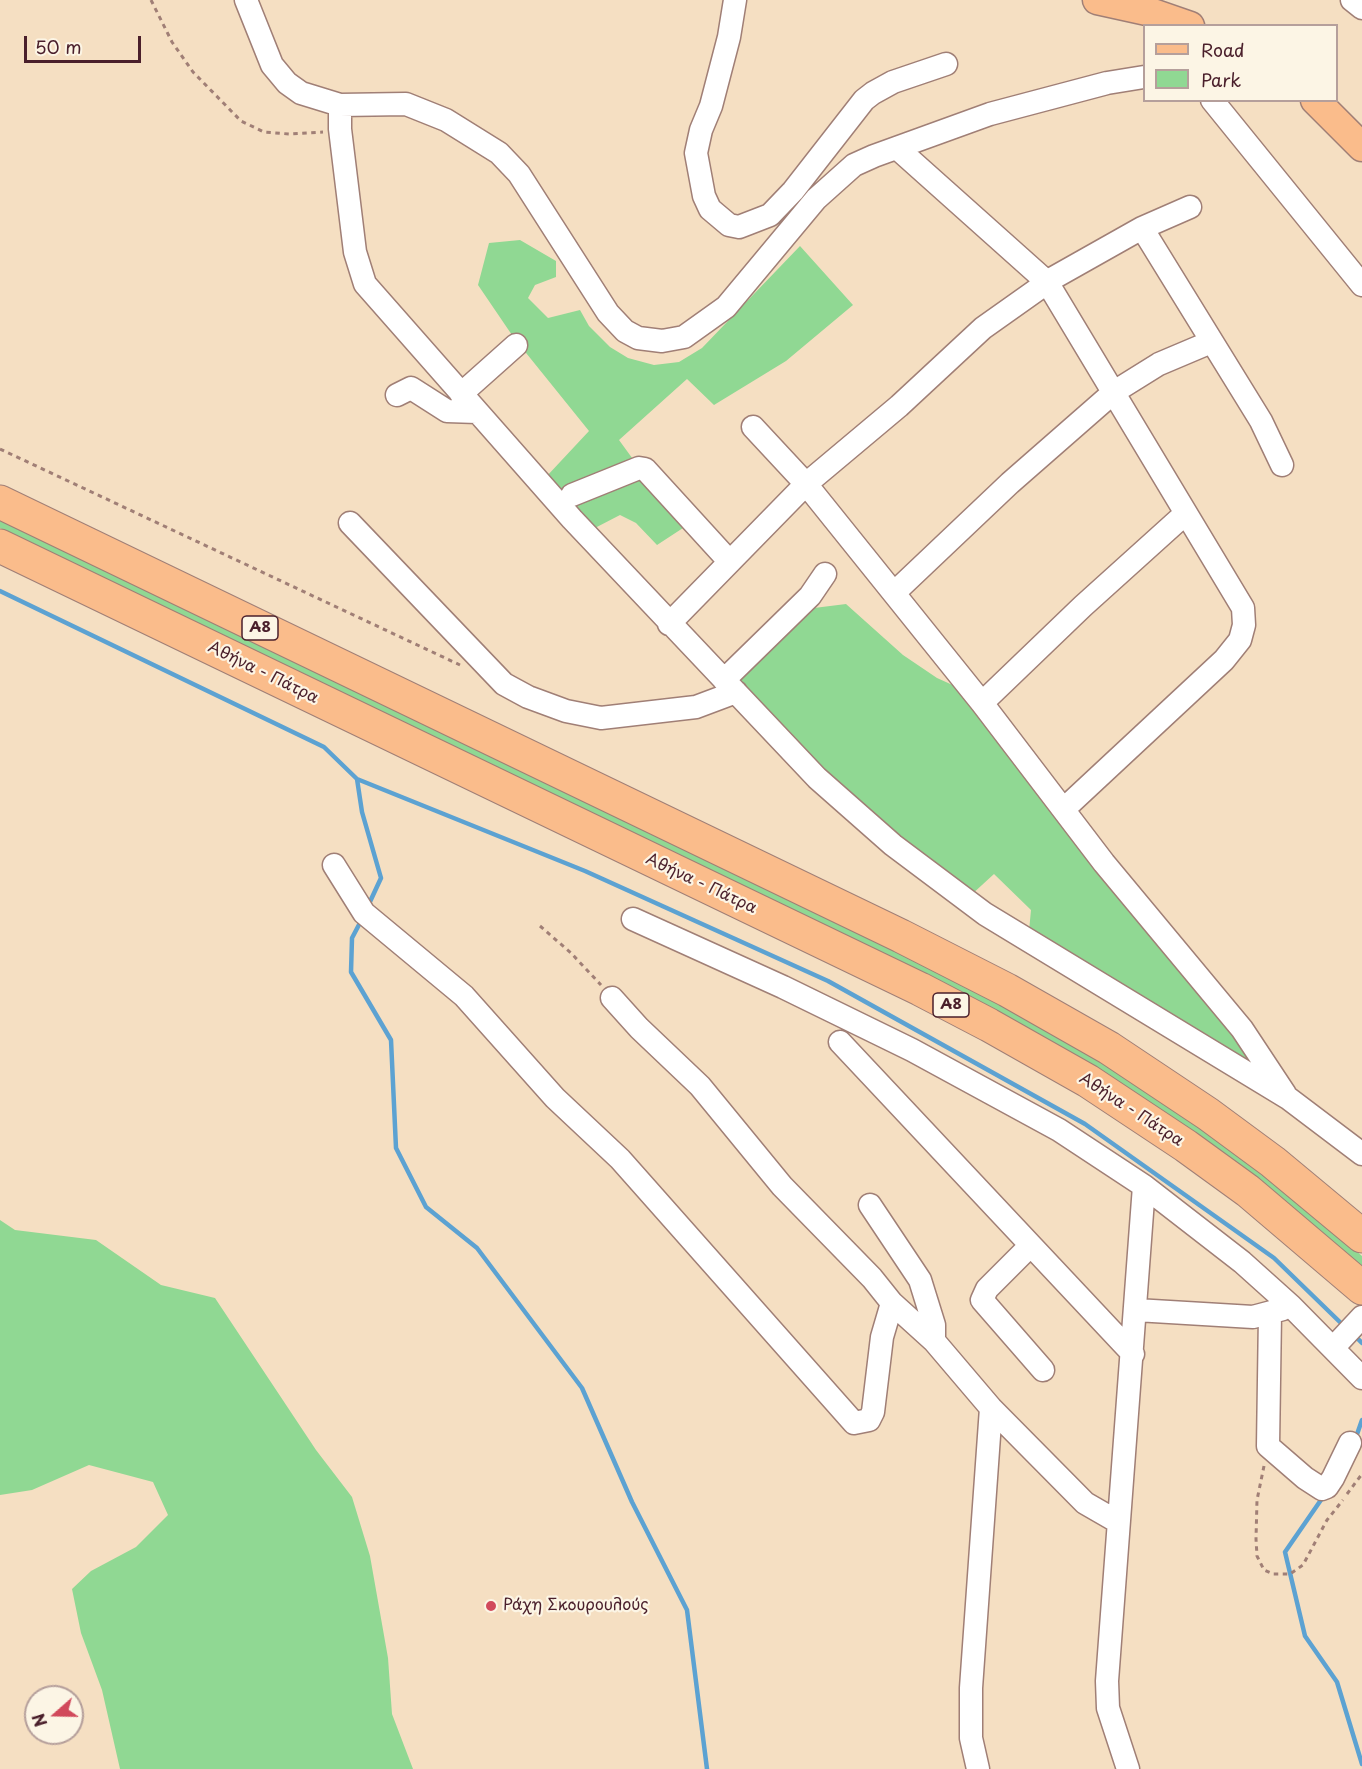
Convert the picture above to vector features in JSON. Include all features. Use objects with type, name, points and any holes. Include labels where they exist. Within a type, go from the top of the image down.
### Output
[{"type":"highway","name":"Α8","points":[[0,502],[901,936],[1007,990],[1109,1048],[1208,1114],[1273,1162],[1362,1236]]},
{"type":"highway","name":"Αθήνα - Πάτρα","points":[[0,546],[920,989],[997,1029],[1088,1081],[1194,1151],[1248,1191],[1362,1288]]},
{"type":"main road","points":[[1097,0],[1147,11],[1184,24]]},
{"type":"main road","points":[[1317,102],[1362,147]]},
{"type":"street","points":[[246,0],[273,65],[287,83],[301,93],[340,105],[406,104],[425,110],[482,140],[519,174],[608,313],[626,331],[638,338],[662,341],[684,337],[726,307],[816,199],[855,165],[897,147],[990,114],[1107,83],[1143,77]]},
{"type":"street","points":[[735,0],[729,37],[696,153],[704,196],[711,209],[729,225],[739,227],[770,215],[793,191],[864,100],[873,93],[892,82],[946,64]]},
{"type":"street","points":[[1352,0],[1362,8]]},
{"type":"street","points":[[1214,102],[1362,285]]},
{"type":"street","points":[[340,105],[340,129],[355,252],[365,284],[477,412],[669,624],[817,778],[864,822],[985,914],[1288,1098],[1362,1154]]},
{"type":"street","points":[[897,147],[1047,282],[1243,608],[1244,625],[1240,640],[1209,677],[1139,738],[1064,809]]},
{"type":"street","points":[[669,624],[806,484],[899,406],[983,328],[1047,282],[1142,228],[1190,207]]},
{"type":"street","points":[[1142,228],[1261,421],[1282,465]]},
{"type":"street","points":[[894,593],[1010,483],[1114,392],[1159,364],[1211,342]]},
{"type":"street","points":[[461,394],[516,345]]},
{"type":"street","points":[[397,394],[411,388],[447,411],[477,412]]},
{"type":"street","points":[[753,427],[806,484],[982,703],[1104,863],[1242,1029],[1288,1098]]},
{"type":"street","points":[[572,495],[639,468],[645,470],[729,561]]},
{"type":"street","points":[[982,703],[1083,606],[1185,513]]},
{"type":"street","points":[[350,523],[504,684],[528,697],[566,711],[602,718],[696,707],[730,686],[810,596],[825,574]]},
{"type":"street","points":[[333,865],[364,913],[464,996],[555,1098],[620,1159],[854,1423],[869,1420],[873,1412],[882,1337],[892,1304]]},
{"type":"street","points":[[633,919],[783,987],[984,1086],[1059,1130],[1144,1186],[1242,1262],[1334,1347],[1362,1378]]},
{"type":"street","points":[[612,998],[639,1028],[700,1086],[782,1186],[872,1278],[892,1304],[934,1341],[992,1408],[1085,1503],[1118,1522]]},
{"type":"street","points":[[840,1042],[1133,1354]]},
{"type":"street","points":[[1128,1769],[1115,1736],[1108,1708],[1107,1681],[1144,1186]]},
{"type":"street","points":[[870,1205],[920,1280],[934,1325],[934,1341]]},
{"type":"street","points":[[1030,1246],[987,1289],[982,1300],[1043,1370]]},
{"type":"street","points":[[1136,1310],[1253,1317],[1296,1311]]},
{"type":"street","points":[[1270,1314],[1268,1446],[1322,1489],[1327,1487],[1333,1478],[1350,1443]]},
{"type":"street","points":[[1334,1347],[1362,1317]]},
{"type":"street","points":[[978,1769],[971,1738],[971,1688],[992,1408]]},
{"type":"path","points":[[151,0],[172,42],[193,72],[241,121],[264,132],[281,134],[340,129]]},
{"type":"path","points":[[0,449],[470,670]]},
{"type":"path","points":[[540,926],[592,973],[612,998]]},
{"type":"path","points":[[1268,1446],[1257,1500],[1257,1556],[1264,1570],[1273,1574],[1293,1574],[1303,1565],[1328,1520],[1362,1474]]},
{"type":"green space","points":[[520,240],[556,261],[556,277],[535,285],[528,298],[548,318],[580,310],[589,326],[610,347],[628,358],[654,365],[679,362],[702,348],[800,246],[853,305],[786,361],[714,405],[687,379],[619,440],[683,528],[657,545],[636,523],[620,515],[593,529],[546,477],[589,431],[514,338],[478,285],[489,243]]},
{"type":"green space","points":[[0,519],[931,967],[1068,1041],[1201,1127],[1294,1198],[1362,1256],[1362,1267],[1258,1179],[508,775],[0,528]]},
{"type":"green space","points":[[846,604],[903,655],[937,678],[957,687],[1254,1061],[1254,1066],[1029,931],[1031,910],[994,874],[970,896],[877,826],[735,679],[806,609]]},
{"type":"green space","points":[[0,1220],[15,1230],[96,1240],[161,1285],[215,1298],[316,1450],[352,1497],[370,1556],[388,1658],[392,1714],[413,1769],[120,1769],[102,1690],[81,1633],[72,1589],[91,1571],[136,1547],[168,1515],[153,1482],[89,1465],[32,1490],[0,1495]]},
{"type":"waterway","points":[[0,591],[324,747],[357,779],[585,871],[828,981],[1085,1124],[1274,1258],[1345,1327]]},
{"type":"waterway","points":[[357,779],[362,812],[381,878],[368,906]]},
{"type":"waterway","points":[[362,919],[352,938],[351,972],[391,1040],[396,1148],[426,1207],[477,1248],[582,1388],[632,1502],[687,1610],[707,1769]]},
{"type":"waterway","points":[[1353,1334],[1362,1343]]},
{"type":"waterway","points":[[1355,1440],[1362,1420]]},
{"type":"waterway","points":[[1323,1497],[1285,1552],[1305,1636],[1337,1682],[1362,1764]]},
{"type":"place","name":"Ράχη Σκουρουλούς","points":[[491,1606]]}]
